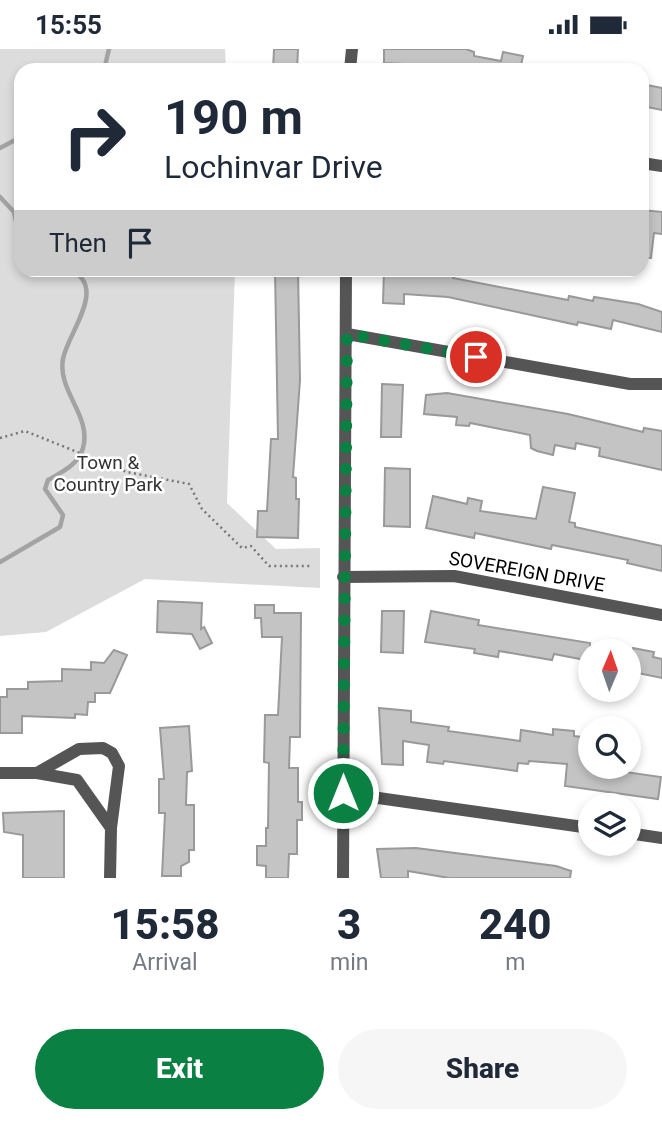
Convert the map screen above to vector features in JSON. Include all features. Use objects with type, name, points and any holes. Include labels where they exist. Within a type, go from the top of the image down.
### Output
[{"type":"street","points":[[342,878],[346,277]]},
{"type":"street","points":[[347,334],[630,384],[662,384]]},
{"type":"street","name":"SOVEREIGN DRIVE","points":[[343,577],[454,576],[662,615]]},
{"type":"street","points":[[37,773],[79,749],[103,748],[112,753],[119,766],[111,828],[110,878]]},
{"type":"street","points":[[0,773],[37,773],[77,780],[111,828]]},
{"type":"street","points":[[343,793],[578,826]]},
{"type":"street","points":[[641,835],[662,838]]},
{"type":"path","points":[[0,438],[26,431],[127,472],[189,484],[202,509],[242,548],[251,546],[269,566],[310,566]]},
{"type":"green space","name":"Town & Country Park","points":[[0,49],[225,49],[226,63],[14,63],[14,277],[235,277],[227,503],[276,549],[320,548],[320,588],[145,579],[46,632],[0,636]]},
{"type":"building","points":[[274,49],[298,49],[297,63],[273,63]]},
{"type":"building","points":[[384,49],[466,49],[474,52],[474,56],[501,61],[503,52],[523,56],[522,63],[384,63]]},
{"type":"building","points":[[649,85],[662,88],[662,110],[649,107]]},
{"type":"building","points":[[649,211],[662,212],[662,234],[654,233],[651,258]]},
{"type":"building","points":[[275,277],[298,277],[300,380],[293,477],[296,478],[296,499],[299,499],[298,538],[257,537],[258,511],[267,511],[271,439],[278,439]]},
{"type":"building","points":[[384,277],[453,277],[568,300],[569,296],[593,301],[594,297],[638,304],[662,312],[662,332],[613,320],[611,329],[578,322],[577,325],[448,297],[404,294],[404,304],[383,303]]},
{"type":"building","points":[[382,384],[403,385],[401,437],[381,437]]},
{"type":"building","points":[[447,393],[568,414],[643,432],[644,428],[662,431],[662,470],[599,456],[600,448],[576,443],[575,449],[555,445],[553,455],[531,448],[530,435],[470,423],[469,426],[456,425],[457,417],[424,414],[426,395]]},
{"type":"building","points":[[385,468],[410,469],[410,527],[384,526]]},
{"type":"building","points":[[543,487],[575,493],[569,522],[575,523],[575,527],[662,546],[662,571],[627,563],[628,560],[552,545],[551,549],[475,533],[474,538],[426,528],[433,496],[467,504],[468,498],[482,501],[480,511],[536,519]]},
{"type":"building","points":[[158,601],[202,603],[201,629],[204,627],[212,643],[200,649],[192,634],[157,632]]},
{"type":"building","points":[[255,605],[274,605],[274,613],[301,613],[300,737],[290,737],[289,768],[298,768],[298,802],[302,802],[302,820],[297,820],[297,854],[289,854],[288,878],[266,878],[266,866],[257,865],[257,846],[266,846],[268,828],[269,763],[264,762],[265,715],[278,715],[282,637],[262,637],[261,618],[255,618]]},
{"type":"building","points":[[382,611],[404,611],[403,653],[381,652]]},
{"type":"building","points":[[431,611],[479,620],[478,625],[578,641],[578,659],[554,654],[552,660],[499,651],[498,657],[474,653],[475,649],[425,642]]},
{"type":"building","points":[[114,650],[127,655],[110,693],[95,693],[95,702],[88,702],[87,715],[75,714],[75,718],[22,716],[22,733],[0,733],[0,697],[7,697],[7,689],[28,689],[28,682],[62,681],[62,669],[91,670],[91,662],[104,663]]},
{"type":"building","points":[[641,650],[654,652],[653,657],[662,659],[662,678],[641,674]]},
{"type":"building","points":[[379,708],[411,711],[411,722],[449,727],[448,731],[520,741],[521,730],[553,735],[553,729],[574,731],[574,736],[578,736],[578,779],[641,779],[641,774],[661,777],[658,799],[641,797],[641,793],[615,793],[565,786],[567,764],[529,761],[528,764],[518,763],[517,771],[444,761],[443,764],[427,762],[429,745],[403,741],[403,765],[382,764]]},
{"type":"building","points":[[189,726],[192,771],[187,772],[186,805],[194,805],[194,850],[189,850],[189,862],[181,866],[181,876],[162,876],[165,813],[159,813],[159,779],[164,779],[160,728]]},
{"type":"building","points":[[64,811],[64,878],[23,878],[23,835],[4,832],[3,813]]},
{"type":"building","points":[[416,848],[556,866],[571,871],[570,878],[449,878],[408,871],[408,878],[381,878],[377,849]]},
{"type":"waterway","points":[[106,63],[109,49]]},
{"type":"waterway","points":[[0,148],[14,141]]},
{"type":"waterway","points":[[0,197],[14,212]]},
{"type":"waterway","points":[[0,562],[60,527],[63,515],[45,489],[48,480],[74,463],[83,448],[83,425],[63,371],[66,348],[86,297],[86,286],[81,277]]},
{"type":"route","points":[[343,793],[347,334],[476,357]]}]
